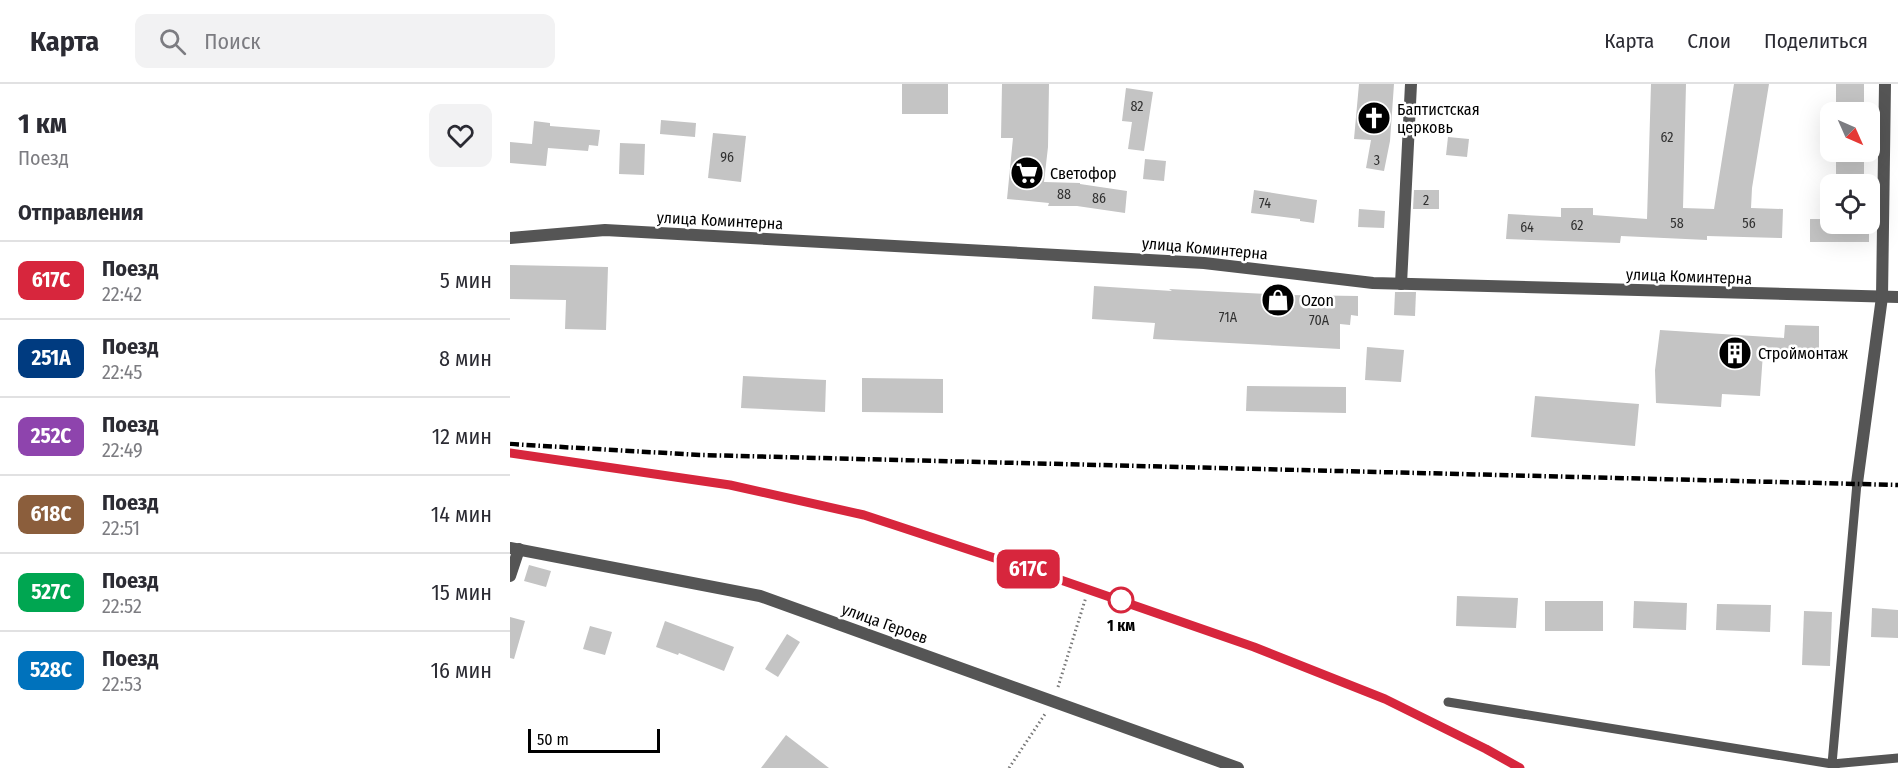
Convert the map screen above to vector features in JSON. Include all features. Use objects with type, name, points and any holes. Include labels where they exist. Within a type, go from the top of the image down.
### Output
[{"type":"street","points":[[1401,284],[1411,84]]},
{"type":"street","points":[[1857,483],[1882,297],[1885,84]]},
{"type":"street","name":"улица Коминтерна","points":[[510,238],[605,230],[1204,263],[1373,283],[1898,297]]},
{"type":"street","points":[[510,576],[514,549]]},
{"type":"street","name":"улица Героев","points":[[514,549],[760,596],[1238,768]]},
{"type":"lane","points":[[1834,766],[1857,483]]},
{"type":"lane","points":[[1448,702],[1834,766],[1898,758]]},
{"type":"building","points":[[902,84],[948,84],[948,114],[902,114]]},
{"type":"building","points":[[1002,84],[1049,84],[1048,147],[1044,182],[1080,183],[1127,191],[1125,213],[1077,206],[1048,206],[1049,203],[1007,199],[1013,138],[1001,138]]},
{"type":"building","name":"Баптистская церковь","points":[[1359,84],[1394,84],[1390,141],[1384,171],[1366,168],[1371,140],[1354,139]]},
{"type":"building","points":[[1651,84],[1686,84],[1683,208],[1714,209],[1734,84],[1769,84],[1752,188],[1751,208],[1783,209],[1782,238],[1707,236],[1707,240],[1621,236],[1620,243],[1506,239],[1508,214],[1561,217],[1561,208],[1593,208],[1593,215],[1647,219]]},
{"type":"building","points":[[1836,84],[1864,84],[1864,102],[1836,102]]},
{"type":"building","points":[[1126,88],[1153,92],[1144,151],[1128,149],[1132,122],[1122,121]]},
{"type":"building","points":[[661,120],[696,123],[695,137],[660,134]]},
{"type":"building","points":[[534,121],[550,123],[550,126],[600,130],[598,146],[589,145],[588,151],[548,148],[546,166],[510,163],[510,142],[532,144]]},
{"type":"building","points":[[713,133],[746,136],[741,182],[708,178]]},
{"type":"building","points":[[1448,137],[1469,139],[1467,157],[1446,155]]},
{"type":"building","points":[[620,143],[645,144],[644,175],[619,174]]},
{"type":"building","points":[[1145,159],[1166,161],[1164,181],[1143,179]]},
{"type":"building","points":[[1836,162],[1864,162],[1864,174],[1836,174]]},
{"type":"building","points":[[1254,190],[1317,200],[1314,223],[1251,213]]},
{"type":"building","points":[[1414,190],[1439,190],[1439,209],[1413,209]]},
{"type":"building","points":[[1359,209],[1385,211],[1384,228],[1358,227]]},
{"type":"building","points":[[1810,219],[1820,219],[1820,234],[1869,234],[1869,242],[1810,242]]},
{"type":"building","points":[[510,265],[608,267],[606,330],[565,329],[566,300],[510,299]]},
{"type":"building","points":[[1094,286],[1172,291],[1169,289],[1358,296],[1358,316],[1351,315],[1350,325],[1340,324],[1340,349],[1153,339],[1155,323],[1092,319]]},
{"type":"building","points":[[1395,292],[1416,292],[1415,316],[1394,315]]},
{"type":"building","name":"Строймонтаж","points":[[1785,325],[1819,326],[1819,354],[1763,353],[1760,396],[1722,394],[1721,407],[1656,403],[1655,370],[1660,330],[1784,338]]},
{"type":"building","points":[[1367,347],[1404,350],[1401,382],[1365,380]]},
{"type":"building","points":[[743,376],[826,380],[825,412],[741,408]]},
{"type":"building","points":[[862,378],[943,379],[943,413],[862,412]]},
{"type":"building","points":[[1247,386],[1346,387],[1346,413],[1246,411]]},
{"type":"building","points":[[1535,396],[1639,404],[1635,446],[1531,437]]},
{"type":"building","points":[[529,565],[551,571],[546,587],[524,581]]},
{"type":"building","points":[[1457,596],[1518,598],[1516,628],[1456,626]]},
{"type":"building","points":[[1545,601],[1603,601],[1603,631],[1545,631]]},
{"type":"building","points":[[1634,601],[1687,603],[1686,630],[1633,628]]},
{"type":"building","points":[[1717,604],[1771,605],[1770,632],[1716,630]]},
{"type":"building","points":[[1872,608],[1898,610],[1898,638],[1871,637]]},
{"type":"building","points":[[1804,611],[1832,612],[1830,666],[1802,665]]},
{"type":"building","points":[[510,617],[525,621],[514,659],[510,658]]},
{"type":"building","points":[[665,621],[734,647],[724,671],[679,653],[678,655],[656,647]]},
{"type":"building","points":[[590,626],[612,632],[605,655],[583,649]]},
{"type":"building","points":[[787,634],[800,642],[778,677],[765,669]]},
{"type":"building","points":[[786,735],[829,768],[761,768]]},
{"type":"railway","points":[[510,444],[700,455],[1898,485]]},
{"type":"railway","points":[[510,454],[730,485],[864,515],[1121,600],[1254,647],[1385,699],[1520,768]]},
{"type":"train","name":"617C","points":[[510,453],[730,485],[864,515],[1121,600],[1254,647],[1385,699],[1520,768]]},
{"type":"place","name":"Баптистская церковь","points":[[1374,118]]},
{"type":"place","name":"Светофор","points":[[1027,173]]},
{"type":"place","name":"Ozon","points":[[1278,300]]},
{"type":"place","name":"Строймонтаж","points":[[1735,353]]},
{"type":"place","name":"1 км","points":[[1121,600]]}]
